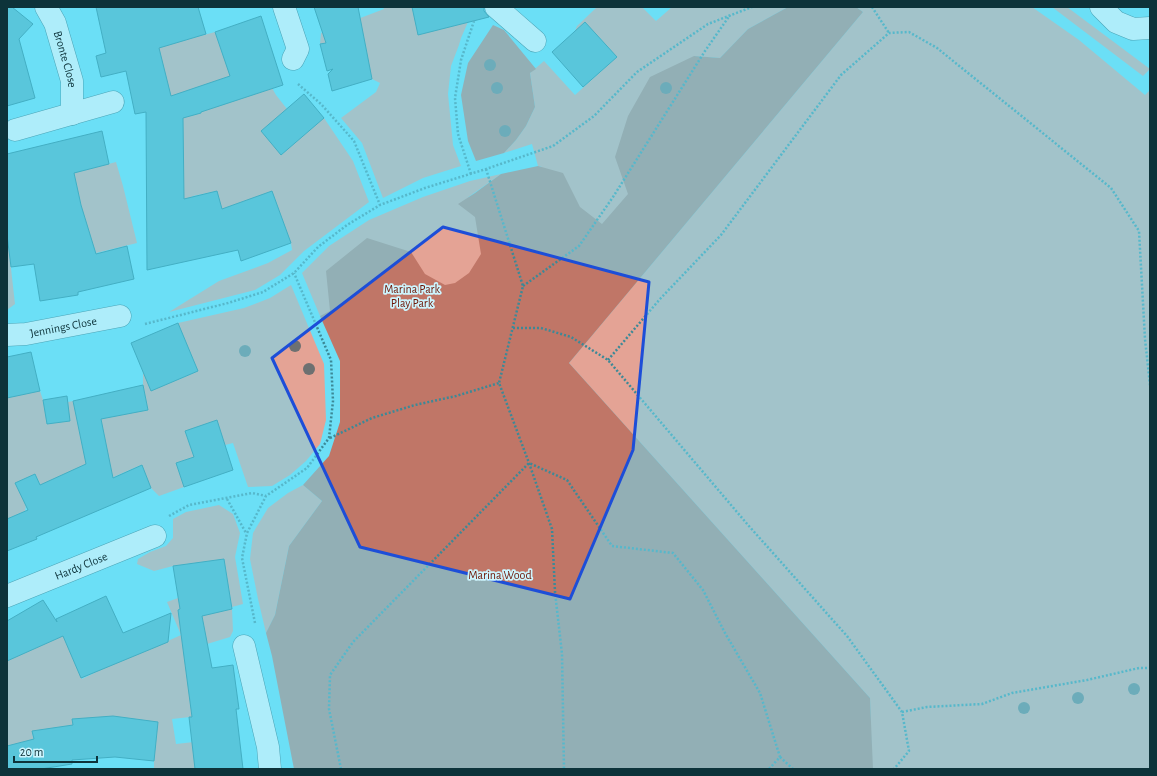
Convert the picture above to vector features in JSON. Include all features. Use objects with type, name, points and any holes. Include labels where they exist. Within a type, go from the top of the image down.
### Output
[{"type":"street","name":"Bronte Close","points":[[46,7],[55,24],[72,82],[72,114]]},
{"type":"street","points":[[284,7],[298,49],[293,59]]},
{"type":"street","points":[[496,7],[535,41]]},
{"type":"street","points":[[1101,7],[1116,22],[1133,29],[1150,28]]},
{"type":"street","points":[[15,130],[113,102]]},
{"type":"street","name":"Jennings Close","points":[[7,335],[26,334],[120,316]]},
{"type":"street","name":"Hardy Close","points":[[7,596],[161,528]]},
{"type":"street","points":[[244,646],[268,747],[270,769]]},
{"type":"path","points":[[142,324],[228,303],[263,292],[294,273],[318,248],[347,225],[380,205],[425,188],[553,146],[594,116],[637,72],[708,24],[752,7]]},
{"type":"path","points":[[872,7],[889,33]]},
{"type":"path","points":[[523,286],[579,246],[633,166],[705,51],[731,15]]},
{"type":"path","points":[[471,174],[458,134],[455,98],[461,60],[475,20]]},
{"type":"path","points":[[608,360],[660,299],[721,235],[841,75],[889,33],[909,32],[937,48],[1111,188],[1139,231],[1145,339],[1150,385]]},
{"type":"path","points":[[293,59],[296,82],[321,104],[354,141],[380,205]]},
{"type":"path","points":[[486,169],[523,286],[499,383],[552,529],[555,592],[562,654],[564,769]]},
{"type":"path","points":[[294,273],[331,360],[333,401],[329,438]]},
{"type":"path","points":[[513,328],[541,328],[571,337],[608,360],[748,525],[846,636],[902,712],[909,751],[894,769]]},
{"type":"path","points":[[255,623],[242,558],[246,533],[266,496],[307,468],[329,438],[372,418],[499,383]]},
{"type":"path","points":[[529,463],[567,480],[612,546],[673,552],[703,590],[725,633],[760,693],[780,757],[793,769]]},
{"type":"path","points":[[341,769],[328,709],[330,675],[353,642],[529,463]]},
{"type":"path","points":[[161,528],[170,516],[189,505],[227,499],[252,493],[266,496]]},
{"type":"path","points":[[227,499],[246,533]]},
{"type":"path","points":[[902,712],[927,707],[982,704],[1012,693],[1087,680],[1139,668],[1150,668]]},
{"type":"path","points":[[769,769],[780,757]]},
{"type":"highlighted area","points":[[443,227],[649,282],[633,450],[570,599],[360,547],[272,358]]},
{"type":"green space","points":[[383,7],[412,7],[419,34],[468,22],[451,66],[448,94],[453,145],[461,166],[423,178],[383,198],[362,143],[341,118],[376,92],[380,83],[372,79],[366,51],[342,39],[320,44],[321,33],[384,9]]},
{"type":"green space","name":"Marina Park Play Park","points":[[595,7],[642,7],[656,21],[672,7],[788,7],[748,29],[720,58],[694,56],[705,101],[554,291],[330,312],[320,316],[302,273],[329,246],[369,220],[423,197],[470,181],[501,174],[467,198],[542,167],[538,166],[532,144],[504,153],[526,126],[535,107],[530,73],[544,61],[575,95],[617,57],[599,37],[588,46],[575,31],[577,26],[596,8]]},
{"type":"green space","name":"Marina Wood","points":[[788,7],[856,7],[863,12],[569,363],[870,698],[873,769],[294,769],[272,656],[266,633],[275,615],[289,546],[322,501],[303,485],[329,456],[340,422],[340,361],[320,316],[330,311],[326,271],[367,238],[411,252],[425,274],[445,285],[455,283],[469,273],[481,254],[475,217],[458,204],[501,174],[538,166],[563,173],[580,207],[602,224],[628,194],[615,157],[628,116],[650,77],[694,56],[720,58],[748,29]]},
{"type":"green space","points":[[856,7],[1032,7],[1079,40],[1145,95],[1150,90],[1150,769],[872,769],[870,698],[569,363],[863,12]]},
{"type":"green space","points":[[1052,7],[1067,7],[1150,69],[1143,76]]},
{"type":"green space","points":[[493,25],[504,30],[536,69],[530,73],[535,107],[526,126],[504,153],[476,161],[468,141],[461,95],[468,63]]},
{"type":"green space","points":[[142,30],[182,41],[215,32],[223,56],[239,51],[244,66],[216,107],[272,88],[287,109],[281,155],[324,118],[353,161],[369,202],[304,251],[280,275],[255,290],[169,312],[219,281],[268,263],[292,250],[291,243],[272,191],[223,216],[217,191],[193,196],[163,218],[177,119],[201,113],[197,99],[173,106]]},
{"type":"green space","points":[[116,162],[137,243],[96,253],[94,247],[73,263],[35,270],[30,240],[8,242],[15,304],[7,310],[7,204],[82,209],[74,173]]},
{"type":"green space","points":[[291,285],[324,364],[326,420],[320,444],[306,461],[290,475],[272,486],[248,487],[233,443],[225,445],[185,431],[194,457],[184,487],[159,496],[151,488],[141,465],[93,486],[46,495],[35,474],[16,483],[26,505],[25,511],[7,519],[7,390],[40,391],[47,424],[70,421],[68,402],[73,401],[82,445],[105,440],[101,419],[120,415],[115,392],[120,390],[125,414],[148,410],[143,385],[143,371],[169,360],[178,380],[198,371],[178,323],[244,308],[270,298]]},
{"type":"green space","points":[[303,485],[322,501],[289,546],[275,615],[266,633],[250,559],[253,533],[268,508],[288,493]]},
{"type":"green space","points":[[219,505],[233,514],[240,533],[235,557],[243,604],[232,607],[224,559],[173,566],[154,571],[137,564],[138,559],[150,552],[166,546],[173,538],[173,519],[186,512]]},
{"type":"green space","points":[[206,595],[210,614],[232,609],[233,631],[230,637],[207,644],[186,672],[190,697],[199,716],[172,719],[176,744],[203,741],[194,759],[195,769],[154,769],[158,722],[121,717],[72,719],[76,760],[72,760],[66,726],[32,731],[38,769],[24,742],[7,746],[7,661],[13,618],[15,616],[34,648],[63,632],[82,679],[94,673],[85,651],[149,622],[159,645],[181,635],[167,602],[178,598]]},
{"type":"building","points":[[7,7],[12,7],[33,24],[19,39],[35,98],[7,106]]},
{"type":"building","points":[[96,7],[198,7],[206,34],[159,48],[171,96],[230,76],[215,32],[261,16],[283,85],[183,118],[184,199],[217,191],[222,209],[272,191],[291,243],[241,261],[238,250],[147,270],[146,112],[135,114],[126,71],[101,77],[96,56],[106,53]]},
{"type":"building","points":[[314,7],[358,7],[372,79],[332,91],[328,74],[333,69],[327,71],[320,44],[326,43]]},
{"type":"building","points":[[412,7],[484,7],[484,11],[489,17],[418,35]]},
{"type":"building","points":[[585,22],[617,57],[583,87],[552,52]]},
{"type":"building","points":[[304,94],[324,118],[281,155],[261,131]]},
{"type":"building","points":[[102,131],[109,164],[74,173],[81,205],[96,254],[127,246],[134,279],[78,292],[78,295],[40,301],[34,264],[11,267],[7,235],[7,154]]},
{"type":"building","points":[[178,323],[198,371],[151,391],[131,343]]},
{"type":"building","points":[[31,352],[40,391],[7,398],[7,357]]},
{"type":"building","points":[[143,385],[148,410],[101,419],[113,478],[142,465],[151,488],[36,537],[37,539],[7,551],[7,519],[28,510],[15,483],[35,474],[40,485],[86,464],[73,401]]},
{"type":"building","points":[[67,396],[70,421],[47,424],[43,400]]},
{"type":"building","points":[[217,420],[233,470],[184,487],[176,463],[194,457],[185,431]]},
{"type":"building","points":[[224,559],[232,609],[202,616],[212,668],[233,665],[239,709],[236,709],[243,769],[195,769],[189,717],[192,717],[178,610],[180,609],[173,566]]},
{"type":"building","points":[[106,596],[123,633],[171,613],[168,642],[81,678],[63,636],[7,661],[7,621],[43,600],[57,622],[56,619]]},
{"type":"building","points":[[113,716],[158,722],[154,761],[115,757],[72,760],[72,764],[41,769],[7,769],[7,746],[34,739],[32,731],[73,725],[72,719]]}]
